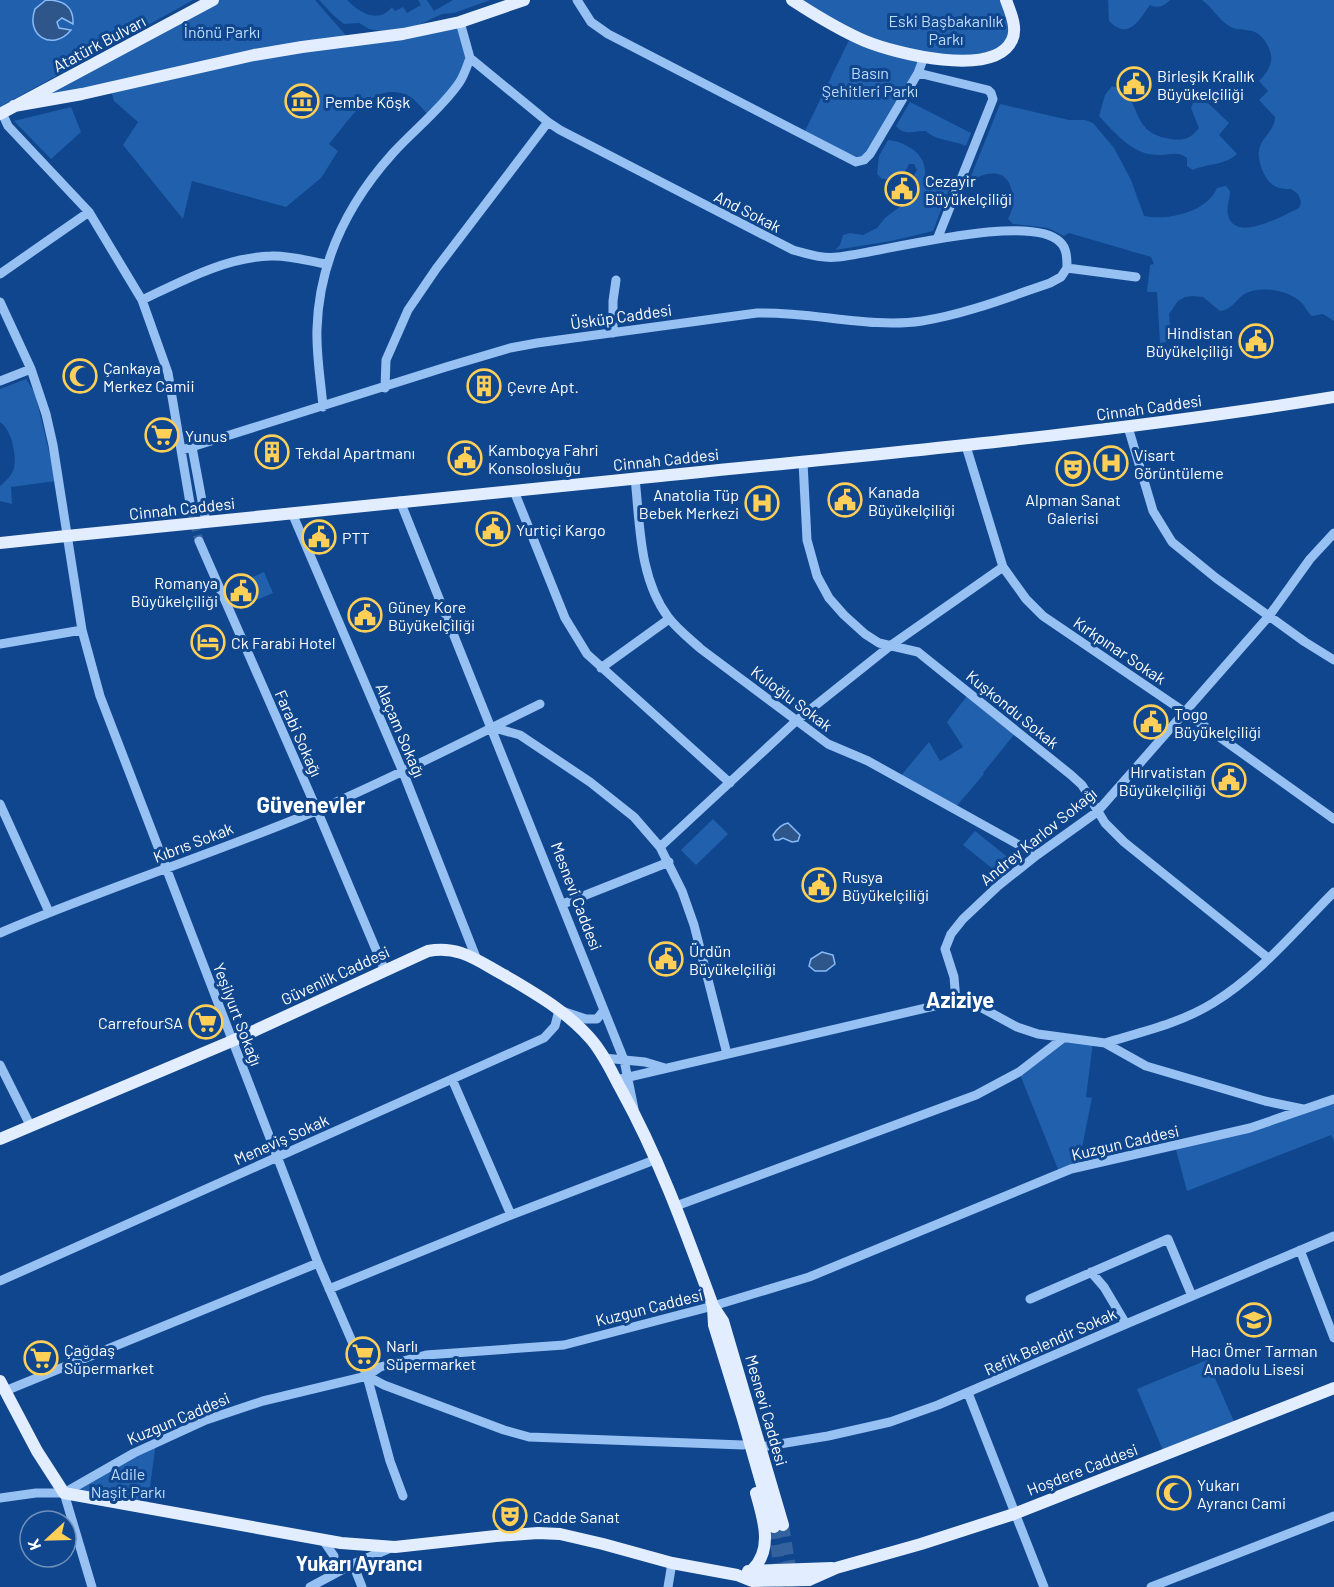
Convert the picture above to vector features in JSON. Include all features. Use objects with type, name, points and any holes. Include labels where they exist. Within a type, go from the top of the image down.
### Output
[{"type":"main road","name":"Atatürk Bulvarı","points":[[1,113],[213,0]]},
{"type":"main road","points":[[14,106],[82,94],[302,46],[403,34],[460,22],[524,0]]},
{"type":"main road","points":[[792,0],[842,30],[866,41],[924,57],[950,61],[996,55],[1003,51],[1013,38],[1014,29],[1006,0]]},
{"type":"main road","name":"Cinnah Caddesi","points":[[0,543],[400,501],[966,446],[1333,399]]},
{"type":"main road","name":"Güvenlik Caddesi","points":[[0,1139],[232,1041],[428,951],[443,948],[456,950],[477,960],[559,1010],[591,1038],[604,1058],[623,1079],[635,1114]]},
{"type":"main road","name":"Mesnevi Caddesi","points":[[635,1114],[657,1159],[713,1306],[723,1321],[766,1446],[778,1526],[714,1325],[713,1306]]},
{"type":"main road","points":[[3,1386],[37,1451],[64,1493],[323,1540],[395,1546],[496,1536],[560,1534],[672,1563],[737,1575],[752,1581],[808,1584],[836,1568]]},
{"type":"main road","name":"Hoşdere Caddesi","points":[[836,1568],[1014,1514],[1334,1388]]},
{"type":"main road","points":[[743,1419],[743,1445],[765,1539],[762,1558],[752,1570]]},
{"type":"main road","points":[[737,1575],[752,1570],[836,1568]]},
{"type":"street","points":[[577,0],[591,22],[608,34],[856,162],[864,160],[870,154],[918,73],[924,57]]},
{"type":"street","points":[[323,407],[316,332],[319,296],[326,264],[354,207],[376,174],[461,81],[470,58],[460,22]]},
{"type":"street","name":"And Sokak","points":[[470,58],[560,130],[793,250],[815,256],[837,257],[894,248],[938,237],[1014,231],[1045,235],[1060,241],[1065,250],[1068,268]]},
{"type":"street","points":[[918,73],[988,90],[992,93],[993,99],[938,237]]},
{"type":"street","points":[[1,113],[8,126],[89,212],[142,300],[168,373],[191,509]]},
{"type":"street","points":[[385,388],[386,360],[408,310],[435,269],[548,122]]},
{"type":"street","points":[[0,274],[89,212]]},
{"type":"street","points":[[142,300],[235,262],[269,256],[287,256],[326,264]]},
{"type":"street","points":[[1068,268],[1136,277]]},
{"type":"street","name":"Üsküp Caddesi","points":[[182,450],[510,348],[757,313],[792,313],[875,322],[922,321],[971,309],[1050,283],[1061,277],[1068,268]]},
{"type":"street","points":[[613,333],[613,301],[616,280]]},
{"type":"street","name":"Yeşilyurt Sokağı","points":[[0,302],[31,369],[46,414],[53,445],[82,630],[100,696],[318,1263],[367,1377],[402,1496]]},
{"type":"street","points":[[0,381],[31,369]]},
{"type":"street","points":[[1128,427],[1153,511],[1167,536],[1188,556],[1305,642],[1334,660]]},
{"type":"street","name":"Kırkpınar Sokak","points":[[966,446],[1003,567],[1026,599],[1043,616],[1334,819]]},
{"type":"street","points":[[192,447],[206,522]]},
{"type":"street","name":"Kuşkondu Sokak","points":[[803,462],[807,540],[817,576],[829,598],[844,615],[879,643],[918,652],[970,692],[1082,785],[1104,823],[1124,842],[1268,958]]},
{"type":"street","name":"Kuloğlu Sokak","points":[[635,478],[645,566],[659,603],[669,619],[701,649],[828,744],[868,761],[1037,855]]},
{"type":"street","points":[[514,491],[565,618],[587,654],[730,783]]},
{"type":"street","name":"Mesnevi Caddesi","points":[[400,501],[624,1060],[623,1079]]},
{"type":"street","name":"Alaçam Sokağı","points":[[292,513],[403,772],[477,960]]},
{"type":"street","name":"Andrey Karlov Sokağı","points":[[956,1001],[954,977],[945,949],[946,943],[963,919],[1037,855],[1097,812],[1269,616],[1310,559],[1334,533]]},
{"type":"street","name":"Farabi Sokağı","points":[[200,541],[384,971]]},
{"type":"street","points":[[660,848],[796,721],[890,646],[1003,567]]},
{"type":"street","points":[[601,668],[669,619]]},
{"type":"street","points":[[0,644],[82,630]]},
{"type":"street","name":"Kıbrıs Sokak","points":[[0,933],[49,912],[317,810],[403,772],[540,704]]},
{"type":"street","points":[[491,727],[520,735],[590,782],[634,818],[660,848],[682,891],[694,925],[727,1054]]},
{"type":"street","points":[[0,804],[49,912]]},
{"type":"street","points":[[563,904],[669,862]]},
{"type":"street","points":[[623,1079],[956,1001],[982,1008],[1017,1027],[1038,1034],[1062,1039],[1106,1043],[1168,1023],[1212,1004],[1268,958],[1334,892]]},
{"type":"street","points":[[559,1010],[591,1020],[597,1019],[604,1010]]},
{"type":"street","name":"Meneviş Sokak","points":[[0,1281],[544,1038],[555,1026],[559,1010]]},
{"type":"street","points":[[676,1206],[976,1095],[1019,1072],[1062,1039]]},
{"type":"street","points":[[1106,1043],[1146,1066],[1265,1101],[1303,1109]]},
{"type":"street","points":[[604,1058],[665,1068]]},
{"type":"street","points":[[0,1065],[30,1125]]},
{"type":"street","points":[[452,1079],[511,1215]]},
{"type":"street","name":"Kuzgun Caddesi","points":[[0,1498],[64,1493],[112,1464],[206,1420],[263,1401],[367,1377],[380,1367],[426,1355],[564,1345],[713,1306],[809,1277],[1071,1169],[1250,1128],[1334,1099]]},
{"type":"street","points":[[329,1288],[657,1159]]},
{"type":"street","name":"Refik Belendir Sokak","points":[[766,1446],[890,1422],[968,1393],[1334,1236]]},
{"type":"street","points":[[1030,1299],[1168,1239],[1192,1296]]},
{"type":"street","points":[[1300,1250],[1334,1338]]},
{"type":"street","points":[[3,1386],[318,1263]]},
{"type":"street","points":[[1091,1272],[1104,1287],[1125,1324]]},
{"type":"street","points":[[367,1377],[504,1430],[529,1437],[743,1445]]},
{"type":"street","points":[[968,1393],[1044,1587]]},
{"type":"street","points":[[64,1493],[92,1587]]},
{"type":"street","points":[[1151,1587],[1334,1516]]},
{"type":"street","points":[[323,1540],[330,1548],[334,1558],[330,1576]]},
{"type":"street","points":[[310,1587],[353,1564],[395,1546]]},
{"type":"street","points":[[668,1587],[672,1563]]},
{"type":"street","points":[[353,1564],[362,1587]]},
{"type":"green space","points":[[0,0],[193,0],[0,107]]},
{"type":"green space","name":"İnönü Parkı","points":[[213,0],[315,0],[350,40],[460,22],[470,58],[461,81],[429,116],[418,103],[404,94],[392,92],[370,99],[352,116],[329,144],[338,151],[321,178],[286,207],[192,181],[183,219],[123,145],[138,122],[114,101],[110,88],[14,106]]},
{"type":"green space","points":[[319,0],[347,0],[363,12],[375,16],[387,12],[392,7],[395,11],[403,7],[407,13],[421,5],[418,0],[427,0],[434,11],[453,0],[490,0],[454,13],[442,14],[412,28],[382,31],[369,29],[359,23],[344,24]]},
{"type":"green space","points":[[792,0],[1006,0],[1014,29],[996,55],[924,57],[864,160],[803,135],[852,34]]},
{"type":"green space","points":[[1108,0],[1170,0],[1161,6],[1150,5],[1133,26],[1122,29],[1109,21]]},
{"type":"green space","points":[[1202,0],[1334,0],[1334,321],[1323,314],[1312,316],[1301,302],[1281,291],[1264,289],[1249,292],[1230,307],[1220,311],[1203,297],[1192,296],[1178,301],[1169,314],[1171,336],[1166,342],[1160,343],[1157,292],[1147,292],[1150,265],[1154,264],[1151,257],[1069,233],[1064,236],[1048,228],[1013,224],[1008,219],[1013,205],[1012,191],[1005,178],[988,174],[969,181],[1000,104],[1069,120],[1085,120],[1093,123],[1114,148],[1131,180],[1144,216],[1164,217],[1186,213],[1205,203],[1217,188],[1226,186],[1230,191],[1228,215],[1232,223],[1240,227],[1260,225],[1299,208],[1301,202],[1298,194],[1291,189],[1277,187],[1270,182],[1264,174],[1259,159],[1259,150],[1273,126],[1275,117],[1259,100],[1268,91],[1259,81],[1270,64],[1269,47],[1256,33],[1229,26]]},
{"type":"green space","points":[[1112,86],[1129,97],[1147,129],[1171,139],[1180,140],[1193,135],[1199,128],[1191,108],[1193,103],[1199,99],[1209,104],[1229,123],[1219,135],[1237,154],[1227,161],[1193,170],[1187,166],[1187,158],[1183,156],[1147,154],[1139,151],[1124,141],[1099,116],[1105,95]]},
{"type":"green space","points":[[910,102],[971,133],[966,146],[935,137],[926,131],[906,132],[899,129],[896,126]]},
{"type":"green space","points":[[71,107],[81,132],[51,159],[14,121]]},
{"type":"green space","points":[[888,140],[907,146],[918,154],[924,164],[926,180],[931,186],[949,189],[933,231],[891,241],[835,250],[840,245],[843,235],[850,233],[863,235],[877,228],[885,218],[902,205],[908,185],[917,170],[914,164],[909,164],[904,172],[894,178],[882,179],[877,174],[879,156]]},
{"type":"green space","points":[[26,379],[35,393],[56,481],[11,487],[12,504],[0,501],[0,486],[13,471],[15,459],[11,438],[0,422],[0,389]]},
{"type":"green space","points":[[264,572],[273,593],[236,609],[228,588]]},
{"type":"green space","points":[[970,692],[1017,731],[954,809],[899,778],[929,742],[940,761],[963,747],[947,722]]},
{"type":"green space","points":[[713,819],[728,834],[696,865],[681,850]]},
{"type":"green space","points":[[975,831],[1010,859],[998,873],[963,845]]},
{"type":"green space","points":[[1062,1039],[1093,1042],[1086,1097],[1092,1098],[1078,1167],[1060,1174],[1019,1072]]},
{"type":"green space","points":[[1334,1099],[1334,1141],[1331,1135],[1187,1191],[1175,1146]]},
{"type":"green space","points":[[1207,1360],[1236,1426],[1165,1455],[1137,1389]]},
{"type":"green space","name":"Adile Naşit Parkı","points":[[156,1443],[147,1508],[64,1493]]},
{"type":"shaded area","points":[[46,0],[58,1],[66,5],[72,13],[73,24],[62,18],[57,22],[59,28],[71,30],[64,37],[56,40],[42,38],[34,27],[35,9]]},
{"type":"shaded area","points":[[788,823],[800,835],[798,841],[792,842],[783,838],[775,840],[773,835],[776,831]]},
{"type":"shaded area","points":[[822,952],[833,955],[835,964],[826,971],[815,971],[809,966],[811,959]]},
{"type":"tunnel","points":[[191,509],[199,541]]},
{"type":"tunnel","points":[[783,1525],[793,1587]]},
{"type":"tunnel","points":[[774,1527],[782,1587]]},
{"type":"place","name":"Birleşik Krallık Büyükelçiliği","points":[[1134,84]]},
{"type":"place","name":"Pembe Köşk","points":[[302,101]]},
{"type":"place","name":"Cezayir Büyükelçiliği","points":[[902,189]]},
{"type":"place","name":"Hindistan Büyükelçiliği","points":[[1256,341]]},
{"type":"place","name":"Çankaya Merkez Camii","points":[[80,376]]},
{"type":"place","name":"Çevre Apt.","points":[[484,386]]},
{"type":"place","name":"Yunus","points":[[162,435]]},
{"type":"place","name":"Tekdal Apartmanı","points":[[272,452]]},
{"type":"place","name":"Kamboçya Fahri Konsolosluğu","points":[[465,458]]},
{"type":"place","name":"Visart Görüntüleme","points":[[1111,463]]},
{"type":"place","name":"Alpman Sanat Galerisi","points":[[1073,469]]},
{"type":"place","name":"Kanada Büyükelçiliği","points":[[845,500]]},
{"type":"place","name":"Anatolia Tüp Bebek Merkezi","points":[[762,503]]},
{"type":"place","name":"Yurtiçi Kargo","points":[[493,529]]},
{"type":"place","name":"PTT","points":[[319,537]]},
{"type":"place","name":"Romanya Büyükelçiliği","points":[[241,591]]},
{"type":"place","name":"Güney Kore Büyükelçiliği","points":[[365,615]]},
{"type":"place","name":"Ck Farabi Hotel","points":[[208,642]]},
{"type":"place","name":"Togo Büyükelçiliği","points":[[1151,722]]},
{"type":"place","name":"Hırvatistan Büyükelçiliği","points":[[1229,780]]},
{"type":"place","name":"Rusya Büyükelçiliği","points":[[819,885]]},
{"type":"place","name":"Ürdün Büyükelçiliği","points":[[666,959]]},
{"type":"place","name":"CarrefourSA","points":[[206,1022]]},
{"type":"place","name":"Hacı Ömer Tarman Anadolu Lisesi","points":[[1254,1320]]},
{"type":"place","name":"Narlı Süpermarket","points":[[363,1354]]},
{"type":"place","name":"Çağdaş Süpermarket","points":[[41,1358]]},
{"type":"place","name":"Yukarı Ayrancı Cami","points":[[1174,1493]]},
{"type":"place","name":"Cadde Sanat","points":[[510,1516]]},
{"type":"district","name":"Güvenevler","points":[[311,804]]},
{"type":"district","name":"Aziziye","points":[[960,999]]},
{"type":"district","name":"Yukarı Ayrancı","points":[[359,1563]]},
{"type":"park label","name":"Eski Başbakanlık Parkı","points":[[946,29]]},
{"type":"park label","name":"Basın Şehitleri Parkı","points":[[870,81]]}]
